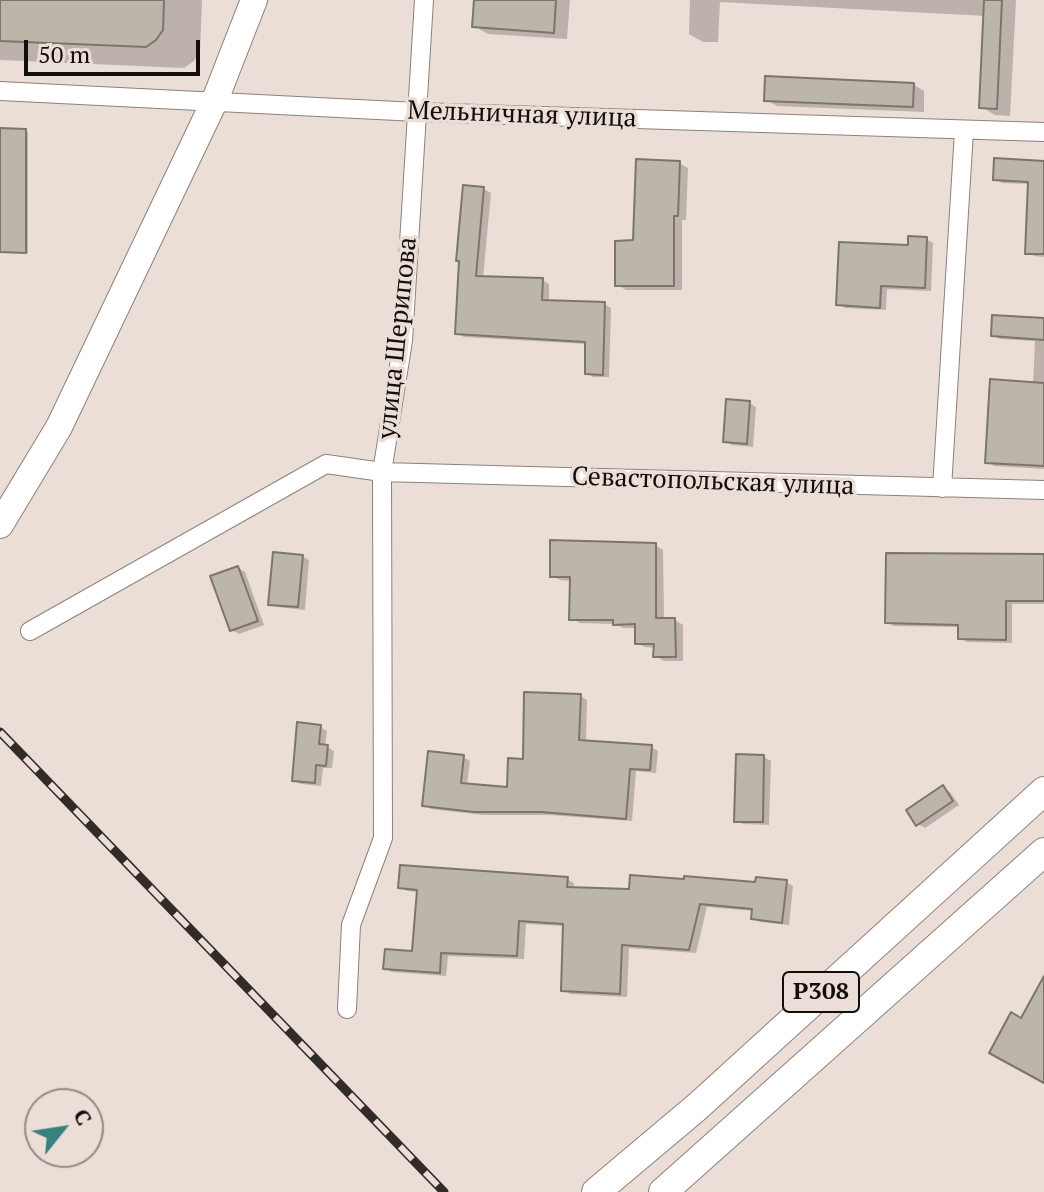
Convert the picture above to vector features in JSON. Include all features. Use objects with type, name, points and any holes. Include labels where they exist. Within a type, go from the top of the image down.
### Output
[{"type":"main road","points":[[0,525],[59,427],[215,100],[254,0]]},
{"type":"main road","name":"P308","points":[[596,1192],[697,1107],[1044,791]]},
{"type":"main road","name":"p308","points":[[663,1192],[1044,852]]},
{"type":"street","name":"улица Шерипова","points":[[30,631],[326,464],[382,472],[403,341],[424,0]]},
{"type":"street","name":"Мельничная улица","points":[[0,91],[417,112],[1044,132]]},
{"type":"street","points":[[942,488],[964,131]]},
{"type":"street","points":[[347,1009],[351,925],[383,838],[382,472]]},
{"type":"street","name":"Севастопольская улица","points":[[382,472],[1044,490]]},
{"type":"building","points":[[0,0],[164,0],[163,30],[146,47],[0,41]]},
{"type":"building","points":[[474,0],[556,0],[554,33],[472,27]]},
{"type":"building","points":[[984,0],[1002,0],[997,109],[979,108]]},
{"type":"building","points":[[765,76],[914,83],[913,107],[764,101]]},
{"type":"building","points":[[0,128],[26,129],[26,253],[0,252]]},
{"type":"building","points":[[994,158],[1044,161],[1044,254],[1025,254],[1028,182],[993,180]]},
{"type":"building","points":[[636,159],[680,161],[678,216],[674,216],[674,286],[615,286],[615,241],[633,240]]},
{"type":"building","points":[[463,185],[484,187],[476,276],[543,278],[542,300],[605,302],[603,375],[585,374],[585,342],[455,334],[459,261],[456,261]]},
{"type":"building","points":[[908,236],[927,237],[925,288],[881,286],[880,308],[836,305],[839,242],[908,245]]},
{"type":"building","points":[[992,315],[1044,318],[1044,340],[991,336]]},
{"type":"building","points":[[990,379],[1044,383],[1044,466],[985,463]]},
{"type":"building","points":[[726,399],[750,401],[747,444],[723,442]]},
{"type":"building","points":[[550,540],[656,543],[656,618],[675,618],[676,657],[653,657],[654,644],[635,644],[635,624],[613,625],[613,620],[569,620],[570,577],[550,577]]},
{"type":"building","points":[[273,552],[303,555],[298,607],[268,605]]},
{"type":"building","points":[[886,553],[1044,554],[1044,601],[1006,601],[1006,640],[958,639],[958,625],[885,623]]},
{"type":"building","points":[[238,566],[258,621],[230,631],[210,576]]},
{"type":"building","points":[[524,692],[581,694],[579,740],[652,745],[650,770],[630,769],[626,819],[541,812],[474,812],[422,806],[428,751],[464,755],[461,783],[507,787],[508,758],[523,759]]},
{"type":"building","points":[[297,722],[321,725],[319,744],[328,745],[326,766],[316,765],[315,783],[292,781]]},
{"type":"building","points":[[736,754],[764,755],[763,822],[734,822]]},
{"type":"building","points":[[943,785],[953,801],[916,826],[906,810]]},
{"type":"building","points":[[400,865],[568,877],[567,887],[629,889],[630,875],[755,882],[756,877],[787,880],[782,923],[751,919],[752,909],[700,904],[689,950],[622,945],[620,994],[561,991],[563,924],[519,921],[517,956],[441,953],[440,973],[383,969],[385,949],[412,951],[417,890],[398,888]]},
{"type":"building","points":[[1044,976],[1044,1083],[989,1053],[1011,1012],[1021,1018]]},
{"type":"railway","points":[[0,732],[444,1192]]}]
